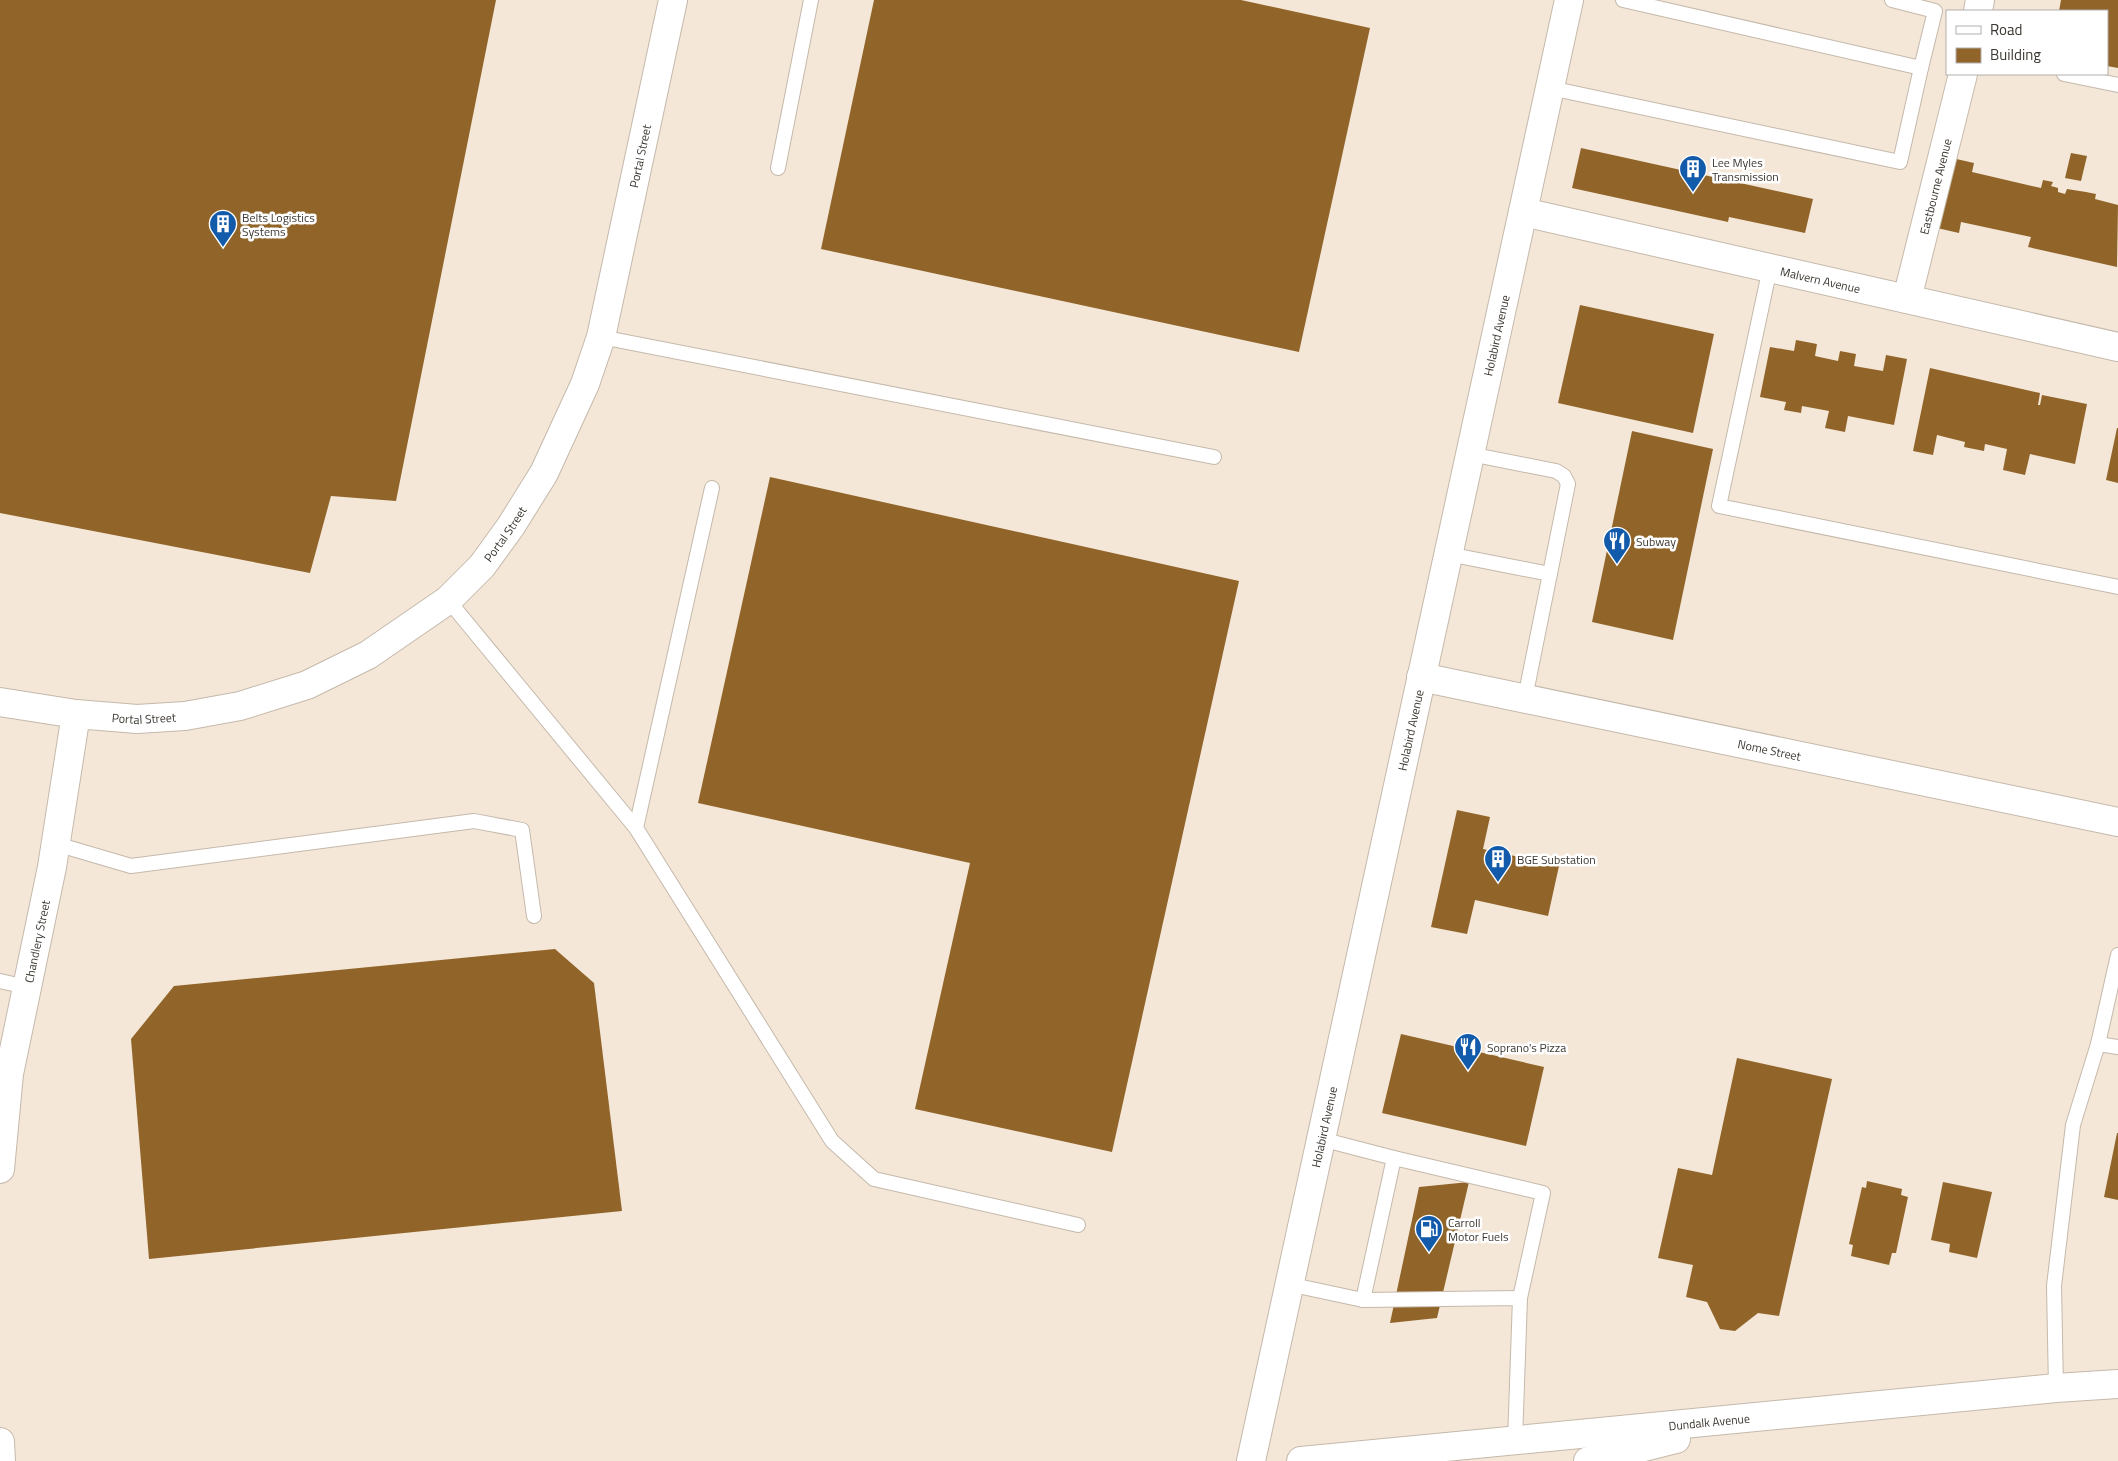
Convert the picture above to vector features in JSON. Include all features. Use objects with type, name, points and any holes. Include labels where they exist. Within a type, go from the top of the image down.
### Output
[{"type":"street","name":"Portal Street","points":[[0,702],[76,714],[136,719],[185,716],[240,706],[307,685],[368,655],[448,600],[482,566],[511,526],[544,474],[585,384],[601,337],[672,0]]},
{"type":"street","name":"Holabird Avenue","points":[[1251,1461],[1569,0]]},
{"type":"street","name":"Eastbourne Avenue","points":[[1907,299],[1963,75]]},
{"type":"street","name":"Malvern Avenue","points":[[1523,212],[2118,347]]},
{"type":"street","name":"Nome Street","points":[[1421,677],[2118,822]]},
{"type":"street","name":"Chandlery Street","points":[[0,1169],[9,1074],[56,844],[76,714]]},
{"type":"street","name":"Dundalk Avenue","points":[[1301,1461],[2056,1388],[2118,1384]]},
{"type":"street","points":[[1588,1461],[1772,1416]]},
{"type":"street","points":[[0,1442],[1,1461]]},
{"type":"lane","points":[[778,168],[811,0]]},
{"type":"lane","points":[[1623,0],[1921,68]]},
{"type":"lane","points":[[1550,88],[1900,162],[1937,5],[1892,0]]},
{"type":"lane","points":[[2069,75],[2118,85]]},
{"type":"lane","points":[[1770,268],[1720,506],[2118,587]]},
{"type":"lane","points":[[601,337],[1214,457]]},
{"type":"lane","points":[[1470,454],[1556,471],[1564,476],[1568,484],[1525,698]]},
{"type":"lane","points":[[636,828],[712,488]]},
{"type":"lane","points":[[1448,554],[1550,574]]},
{"type":"lane","points":[[448,600],[636,828],[832,1141],[874,1179],[1078,1226]]},
{"type":"lane","points":[[56,844],[131,866],[474,821],[522,830],[534,916]]},
{"type":"lane","points":[[2056,1388],[2054,1286],[2074,1125],[2098,1044],[2118,955]]},
{"type":"lane","points":[[0,981],[27,987]]},
{"type":"lane","points":[[2098,1044],[2118,1048]]},
{"type":"lane","points":[[1321,1139],[1543,1193],[1520,1298],[1515,1441]]},
{"type":"lane","points":[[1362,1300],[1394,1158]]},
{"type":"lane","points":[[1288,1284],[1362,1300],[1520,1298]]},
{"type":"building","name":"Belts Logistics Systems","points":[[0,0],[496,0],[396,501],[331,496],[310,573],[0,513]]},
{"type":"building","points":[[874,0],[1241,0],[1370,28],[1299,352],[821,249]]},
{"type":"building","points":[[2061,0],[2118,0],[2118,68],[2108,66],[2108,10],[2059,10]]},
{"type":"building","name":"Lee Myles Transmission","points":[[1581,148],[1813,199],[1805,233],[1729,217],[1728,222],[1572,188]]},
{"type":"building","points":[[2071,153],[2087,156],[2081,181],[2065,178]]},
{"type":"building","points":[[1952,158],[1974,163],[1972,172],[2041,188],[2043,180],[2053,182],[2051,186],[2058,188],[2058,192],[2065,194],[2067,189],[2096,194],[2095,199],[2118,205],[2117,267],[2028,247],[2031,237],[1961,222],[1959,233],[1937,228]]},
{"type":"building","points":[[1580,305],[1714,334],[1693,433],[1558,403]]},
{"type":"building","points":[[1796,340],[1817,344],[1815,356],[1838,361],[1840,351],[1856,354],[1854,366],[1883,371],[1886,355],[1907,359],[1894,425],[1848,416],[1845,432],[1825,428],[1829,411],[1802,406],[1801,413],[1784,410],[1786,402],[1760,397],[1770,347],[1794,351]]},
{"type":"building","points":[[1930,368],[2040,393],[2038,405],[2040,405],[2042,395],[2087,404],[2075,464],[2030,454],[2025,475],[2003,470],[2007,449],[1985,444],[1984,451],[1964,447],[1965,442],[1937,435],[1933,455],[1913,451]]},
{"type":"building","points":[[2118,428],[2118,483],[2106,480]]},
{"type":"building","points":[[1632,431],[1713,449],[1673,640],[1592,622]]},
{"type":"building","points":[[770,477],[1239,581],[1112,1152],[915,1109],[970,863],[698,803]]},
{"type":"building","name":"BGE Substation","points":[[1457,810],[1490,817],[1483,849],[1559,866],[1548,916],[1475,900],[1467,934],[1431,927]]},
{"type":"building","points":[[555,949],[594,983],[622,1211],[149,1259],[131,1039],[174,986]]},
{"type":"building","points":[[1401,1034],[1544,1067],[1526,1146],[1382,1113]]},
{"type":"building","points":[[1737,1058],[1832,1079],[1779,1316],[1758,1313],[1735,1331],[1720,1329],[1707,1302],[1686,1297],[1693,1265],[1658,1258],[1678,1168],[1712,1175]]},
{"type":"building","points":[[2118,1133],[2118,1200],[2104,1197]]},
{"type":"building","points":[[1867,1181],[1902,1189],[1901,1195],[1908,1197],[1896,1253],[1892,1253],[1889,1265],[1851,1256],[1853,1245],[1849,1244],[1862,1187],[1866,1188]]},
{"type":"building","name":"Carroll Motor Fuels","points":[[1469,1182],[1437,1318],[1390,1323],[1419,1187]]},
{"type":"building","points":[[1943,1182],[1992,1192],[1977,1258],[1949,1252],[1950,1244],[1931,1240]]},
{"type":"place","name":"Lee Myles Transmission","points":[[1693,193]]},
{"type":"place","name":"Belts Logistics Systems","points":[[223,248]]},
{"type":"place","name":"Subway","points":[[1617,565]]},
{"type":"place","name":"BGE Substation","points":[[1498,883]]},
{"type":"place","name":"Soprano's Pizza","points":[[1468,1071]]},
{"type":"place","name":"Carroll Motor Fuels","points":[[1429,1253]]}]
